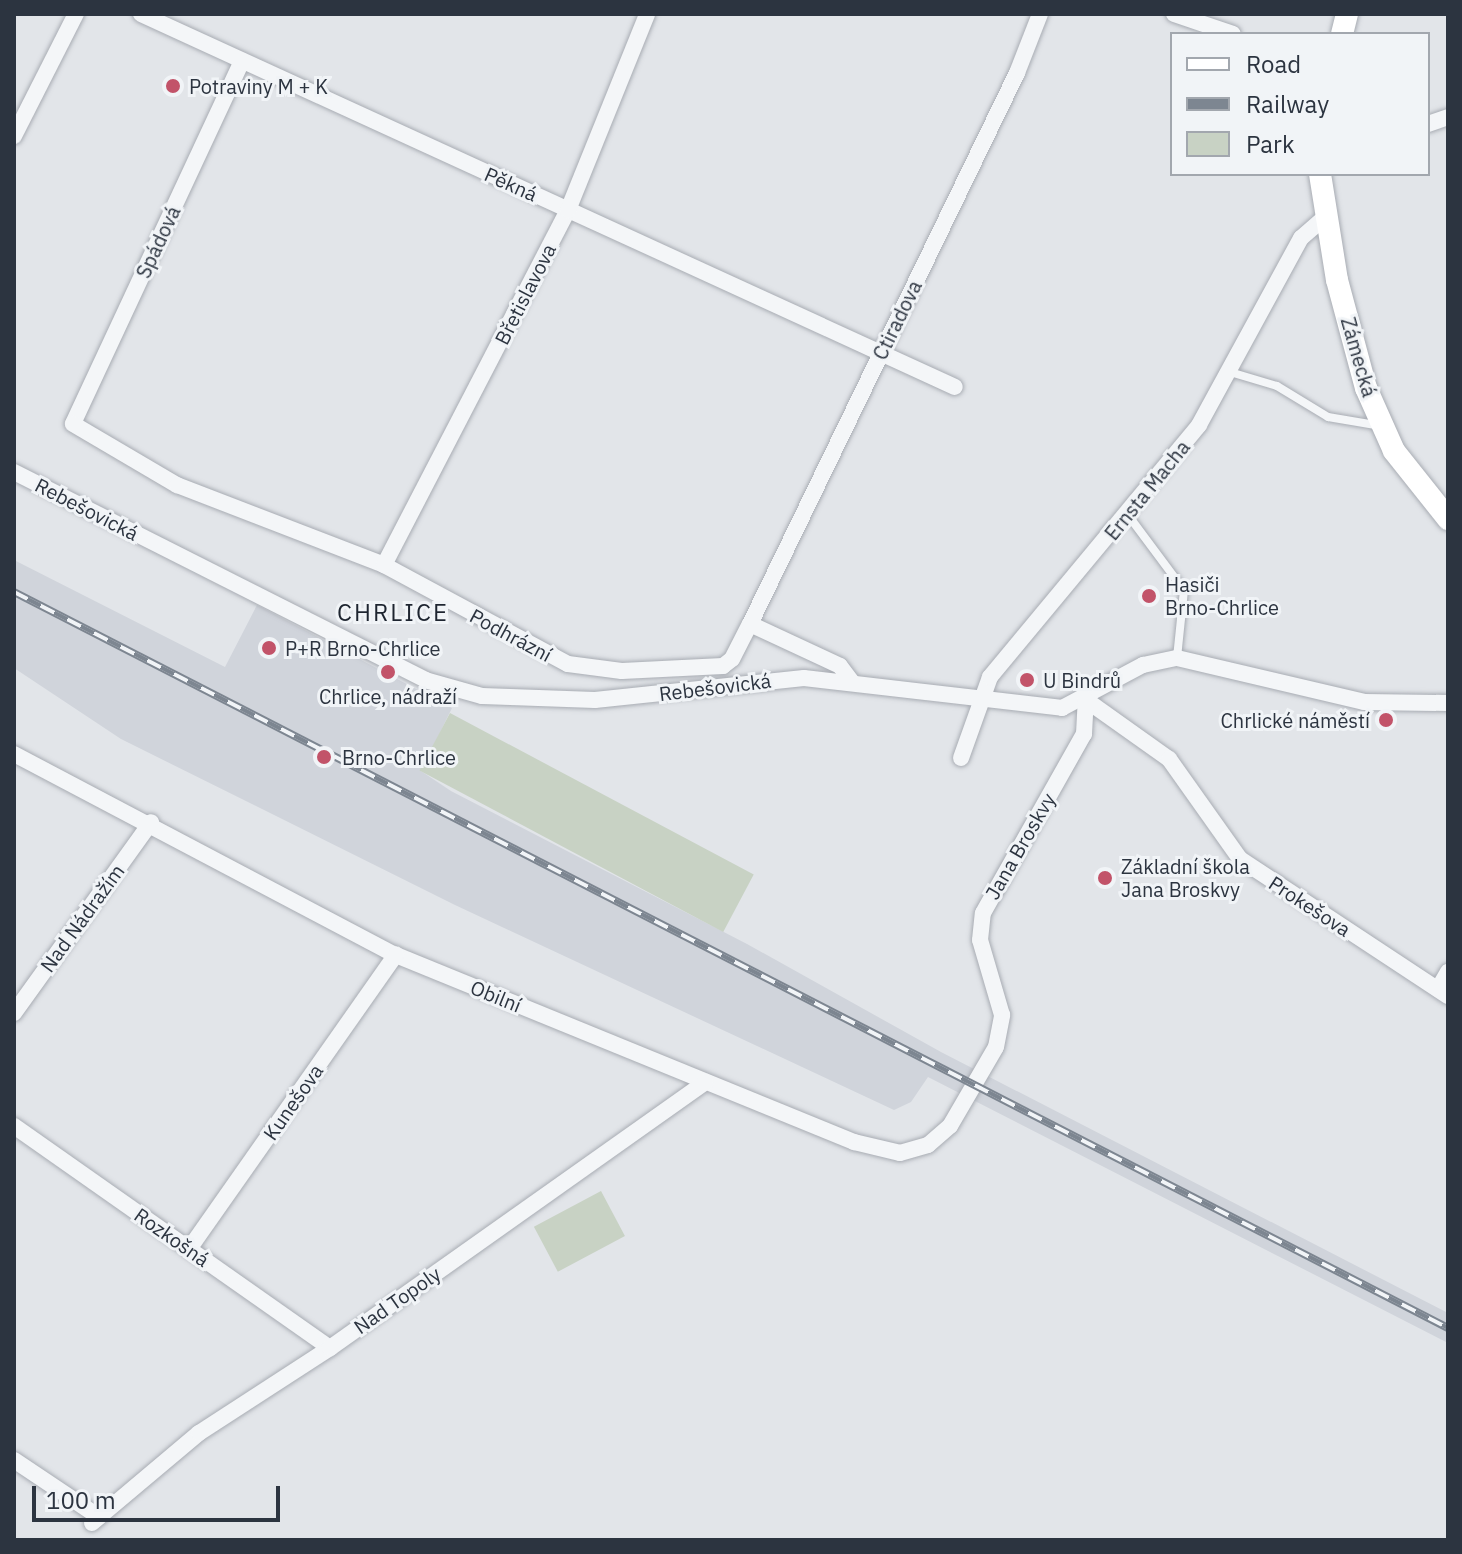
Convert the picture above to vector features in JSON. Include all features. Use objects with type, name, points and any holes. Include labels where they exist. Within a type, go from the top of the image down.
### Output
[{"type":"street","points":[[14,136],[76,14]]},
{"type":"street","name":"Pěkná","points":[[141,14],[955,387]]},
{"type":"street","name":"Břetislavova","points":[[384,565],[568,210],[647,14]]},
{"type":"street","name":"Ctiradova","points":[[750,624],[1017,73],[1040,14]]},
{"type":"street","points":[[1174,14],[1227,32]]},
{"type":"street","name":"Spádová","points":[[73,424],[242,61]]},
{"type":"street","name":"Zámecká","points":[[1320,176],[1337,280],[1381,426],[1410,476],[1448,519]]},
{"type":"street","name":"Ernsta Macha","points":[[961,758],[1003,660],[1128,515],[1199,425],[1301,238],[1326,216]]},
{"type":"street","name":"Podhrázní","points":[[73,424],[177,485],[384,565],[568,664],[622,671],[723,666],[732,659],[750,624]]},
{"type":"street","name":"Rebešovická","points":[[14,472],[425,680],[460,691],[512,700],[577,700],[795,678],[1057,708],[1086,700],[1143,665],[1177,658],[1364,702],[1448,703]]},
{"type":"street","points":[[750,624],[840,666],[853,683]]},
{"type":"street","name":"Prokešova","points":[[1086,700],[1169,759],[1240,859],[1443,993]]},
{"type":"street","name":"Jana Broskvy","points":[[974,1085],[992,1056],[1001,1024],[998,995],[980,940],[983,913],[1084,734],[1086,700]]},
{"type":"street","name":"Obilní","points":[[14,754],[151,822],[396,955],[854,1142],[900,1153],[940,1136],[974,1085]]},
{"type":"street","name":"Nad Nádražím","points":[[14,1013],[151,822]]},
{"type":"street","name":"Kunešova","points":[[189,1249],[396,955]]},
{"type":"street","points":[[1443,993],[1448,972]]},
{"type":"street","name":"Nad Topoly","points":[[14,1460],[96,1520],[199,1433],[330,1348],[705,1082]]},
{"type":"street","name":"Rozkošná","points":[[14,1126],[330,1348]]},
{"type":"lane","points":[[1230,372],[1277,386],[1328,417],[1381,426]]},
{"type":"lane","points":[[1128,515],[1184,590],[1177,658]]},
{"type":"shaded area","points":[[14,560],[225,667],[257,605],[452,708],[421,771],[451,791],[747,944],[941,1052],[1448,1313],[1448,1343],[928,1077],[911,1102],[894,1110],[455,905],[121,739],[14,668]]},
{"type":"green space","points":[[450,713],[754,874],[723,932],[419,770]]},
{"type":"green space","points":[[601,1191],[625,1236],[558,1272],[534,1227]]},
{"type":"railway","points":[[14,592],[1448,1328]]},
{"type":"place","name":"Potraviny M + K","points":[[173,86]]},
{"type":"place","name":"Hasiči Brno-Chrlice","points":[[1149,596]]},
{"type":"place","name":"P+R Brno-Chrlice","points":[[269,648]]},
{"type":"place","name":"Chrlice, nádraží","points":[[388,672]]},
{"type":"place","name":"U Bindrů","points":[[1027,680]]},
{"type":"place","name":"Chrlické náměstí","points":[[1386,720]]},
{"type":"place","name":"Brno-Chrlice","points":[[324,757]]},
{"type":"place","name":"Základní škola Jana Broskvy","points":[[1105,878]]},
{"type":"district","name":"CHRLICE","points":[[393,613]]}]
